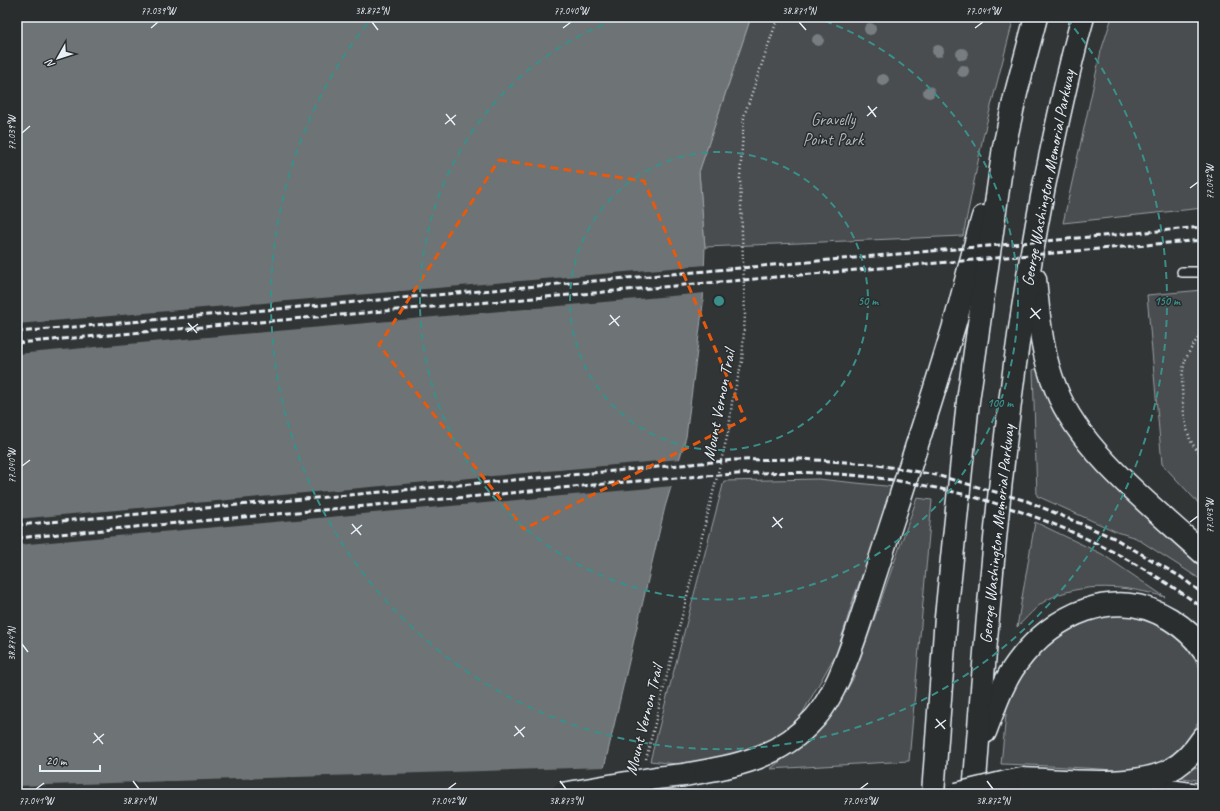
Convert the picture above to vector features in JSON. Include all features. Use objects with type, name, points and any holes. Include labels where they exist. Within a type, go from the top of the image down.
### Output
[{"type":"highway","points":[[562,794],[726,768],[778,750],[803,730],[816,717],[826,702],[854,640],[953,328],[972,254],[1004,147],[1016,93],[1036,17]]},
{"type":"highway","name":"George Washington Memorial Parkway","points":[[974,794],[1004,452],[1018,336],[1032,250],[1064,91],[1083,17]]},
{"type":"highway","points":[[933,794],[947,609],[967,409],[1004,147]]},
{"type":"highway","points":[[1032,250],[1044,353],[1056,390],[1066,411],[1080,433],[1097,452],[1203,553]]},
{"type":"highway","points":[[978,750],[1006,681],[1016,664],[1040,637],[1069,617],[1107,604],[1126,603],[1142,606],[1161,613],[1177,623],[1190,634],[1203,650]]},
{"type":"highway","points":[[957,794],[1022,779],[1098,781],[1141,780],[1172,770],[1196,748],[1203,738]]},
{"type":"lane","points":[[1182,272],[1203,272]]},
{"type":"lane","points":[[1141,780],[1161,785],[1203,789]]},
{"type":"path","name":"Mount Vernon Trail","points":[[645,764],[729,429],[732,402],[742,361],[745,315],[740,178],[744,116],[778,17]]},
{"type":"path","points":[[1203,332],[1187,356],[1182,378],[1184,413],[1190,440],[1195,449],[1203,456]]},
{"type":"highlighted area","points":[[499,160],[644,181],[745,419],[524,529],[379,345]]},
{"type":"green space","name":"Gravelly Point Park","points":[[751,17],[1014,17],[983,137],[963,236],[705,247],[699,172]]},
{"type":"green space","points":[[1112,17],[1203,17],[1203,208],[1063,223],[1101,51]]},
{"type":"green space","points":[[1203,290],[1203,508],[1162,464],[1147,295]]},
{"type":"green space","points":[[1041,367],[1100,471],[1203,569],[1203,581],[1136,538],[1117,532],[1037,496],[1033,370]]},
{"type":"green space","points":[[818,479],[895,487],[854,597],[837,652],[798,721],[780,738],[755,750],[684,765],[650,761],[724,481]]},
{"type":"green space","points":[[917,498],[932,500],[909,761],[770,769],[796,749],[817,730],[835,708],[853,679]]},
{"type":"green space","points":[[1035,522],[1102,554],[1165,597],[1121,588],[1105,587],[1075,590],[1060,594],[1047,600],[1035,609],[1017,627]]},
{"type":"green space","points":[[1115,614],[1140,619],[1162,628],[1181,642],[1197,663],[1204,683],[1203,706],[1196,728],[1182,750],[1158,765],[1136,772],[1001,764],[1008,695],[1032,652],[1072,621]]},
{"type":"green space","points":[[1192,767],[1203,770],[1203,781],[1177,777]]},
{"type":"shaded area","points":[[17,17],[751,17],[699,172],[705,247],[703,304],[686,437],[665,507],[598,794],[17,794]]},
{"type":"pier","points":[[706,265],[705,293],[17,354],[17,324]]},
{"type":"pier","points":[[681,459],[673,486],[17,545],[17,519]]},
{"type":"pier","points":[[606,767],[600,794],[17,794],[17,786]]},
{"type":"railway","points":[[17,332],[1203,227]]},
{"type":"railway","points":[[17,343],[1203,240]]},
{"type":"railway","points":[[17,525],[735,460],[802,459],[872,464],[936,475],[1027,501],[1114,538],[1181,577],[1203,594]]},
{"type":"railway","points":[[17,538],[639,481],[742,474],[822,473],[874,477],[924,486],[974,497],[1023,512],[1070,531],[1116,553],[1160,579],[1203,608]]}]
